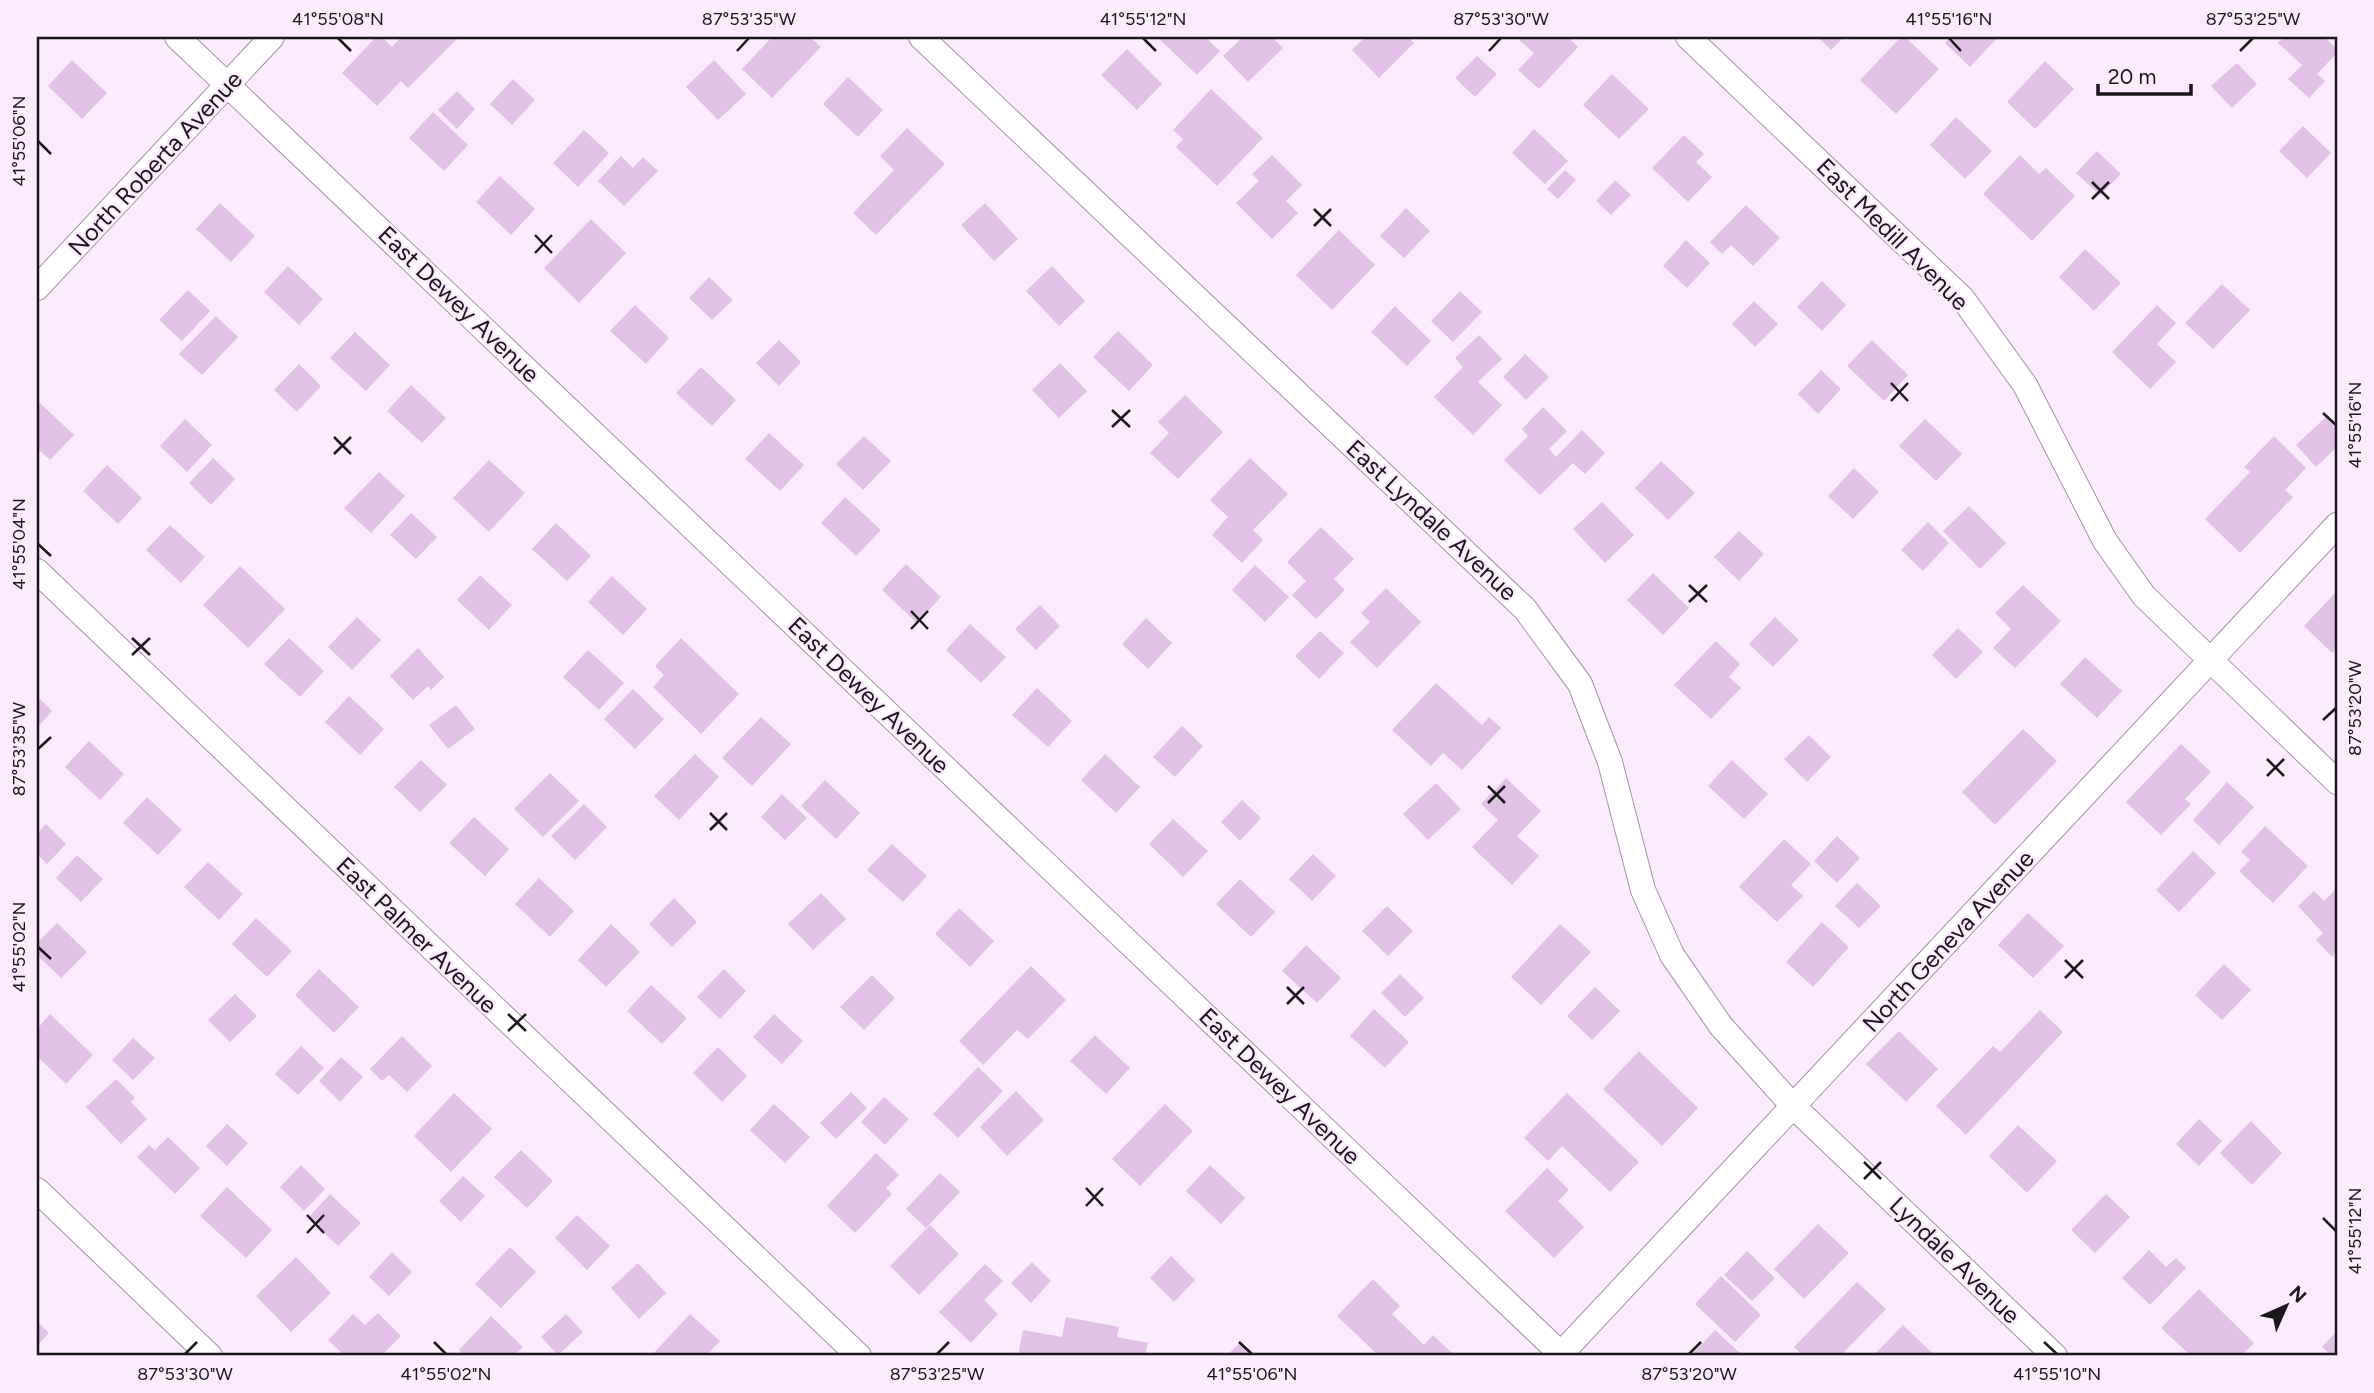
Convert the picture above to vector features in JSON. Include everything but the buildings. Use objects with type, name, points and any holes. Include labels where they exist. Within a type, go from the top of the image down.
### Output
[{"type":"street","name":"East Dewey Avenue","points":[[177,37],[1560,1355]]},
{"type":"street","name":"North Roberta Avenue","points":[[37,288],[272,37]]},
{"type":"street","name":"East Lyndale Avenue","points":[[921,37],[1525,609],[1580,684],[1610,762],[1643,890],[1672,954],[1721,1026],[1794,1106]]},
{"type":"street","name":"East Medill Avenue","points":[[1688,37],[1963,299],[2025,385],[2105,541],[2144,596],[2337,782]]},
{"type":"street","name":"North Geneva Avenue","points":[[1560,1355],[2337,525]]},
{"type":"street","name":"East Palmer Avenue","points":[[37,571],[859,1356]]},
{"type":"street","name":"Lyndale Avenue","points":[[1794,1106],[2055,1356]]},
{"type":"street","points":[[37,1190],[210,1356]]}]
